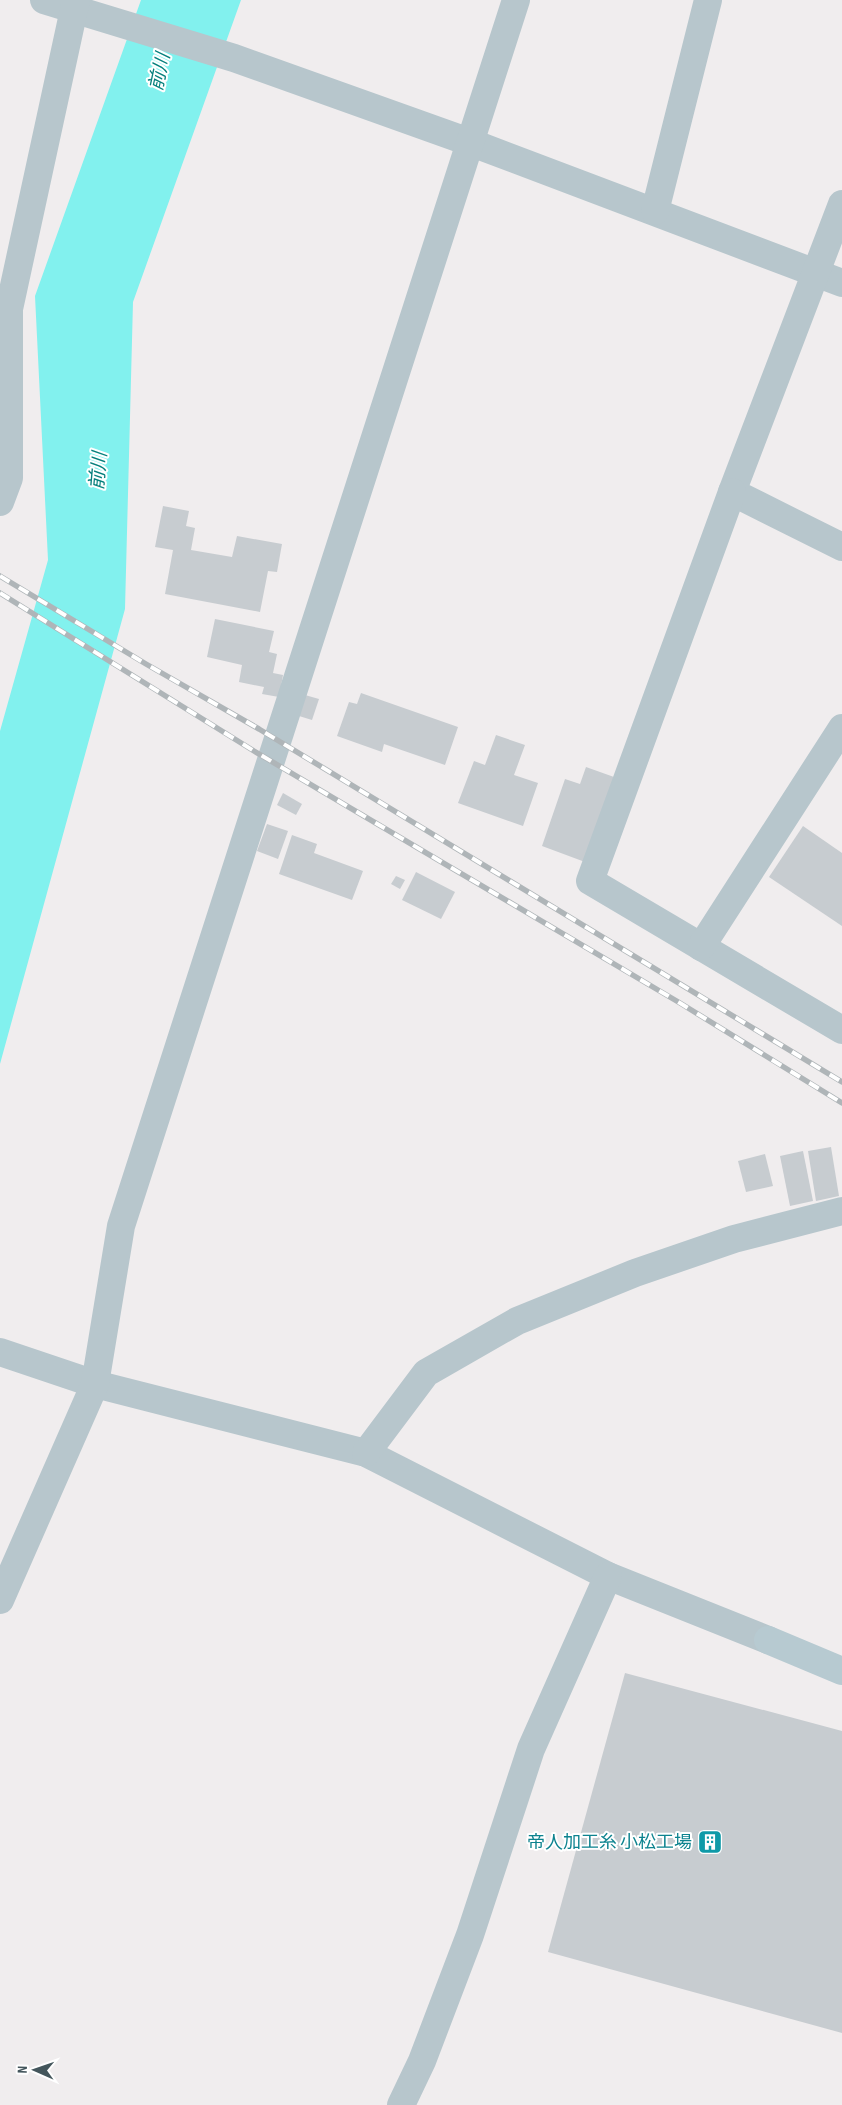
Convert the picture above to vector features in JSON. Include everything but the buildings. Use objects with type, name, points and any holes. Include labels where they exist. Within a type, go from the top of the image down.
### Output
[{"type":"street","points":[[44,0],[74,4],[134,29],[234,58],[472,143],[842,283]]},
{"type":"street","points":[[0,1600],[95,1384],[121,1226],[472,143],[516,0]]},
{"type":"street","points":[[655,211],[708,0]]},
{"type":"street","points":[[0,502],[9,478],[9,309],[74,4]]},
{"type":"street","points":[[842,204],[732,492],[590,881],[842,1030]]},
{"type":"street","points":[[732,492],[842,547]]},
{"type":"street","points":[[701,947],[842,728]]},
{"type":"street","points":[[366,1453],[426,1373],[517,1321],[635,1273],[734,1239],[842,1211]]},
{"type":"street","points":[[0,1352],[95,1384],[366,1453],[608,1576],[842,1671]]},
{"type":"street","points":[[401,2105],[422,2061],[470,1935],[531,1749],[608,1576]]},
{"type":"water","name":"前川","points":[[141,0],[241,0],[133,302],[125,609],[0,1064],[0,731],[48,560],[35,296]]},
{"type":"railway","points":[[0,576],[146,664],[259,729],[842,1082]]},
{"type":"railway","points":[[0,593],[254,751],[680,1003],[842,1103]]},
{"type":"place","name":"帝人加工糸 小松工場","points":[[710,1842]]}]
